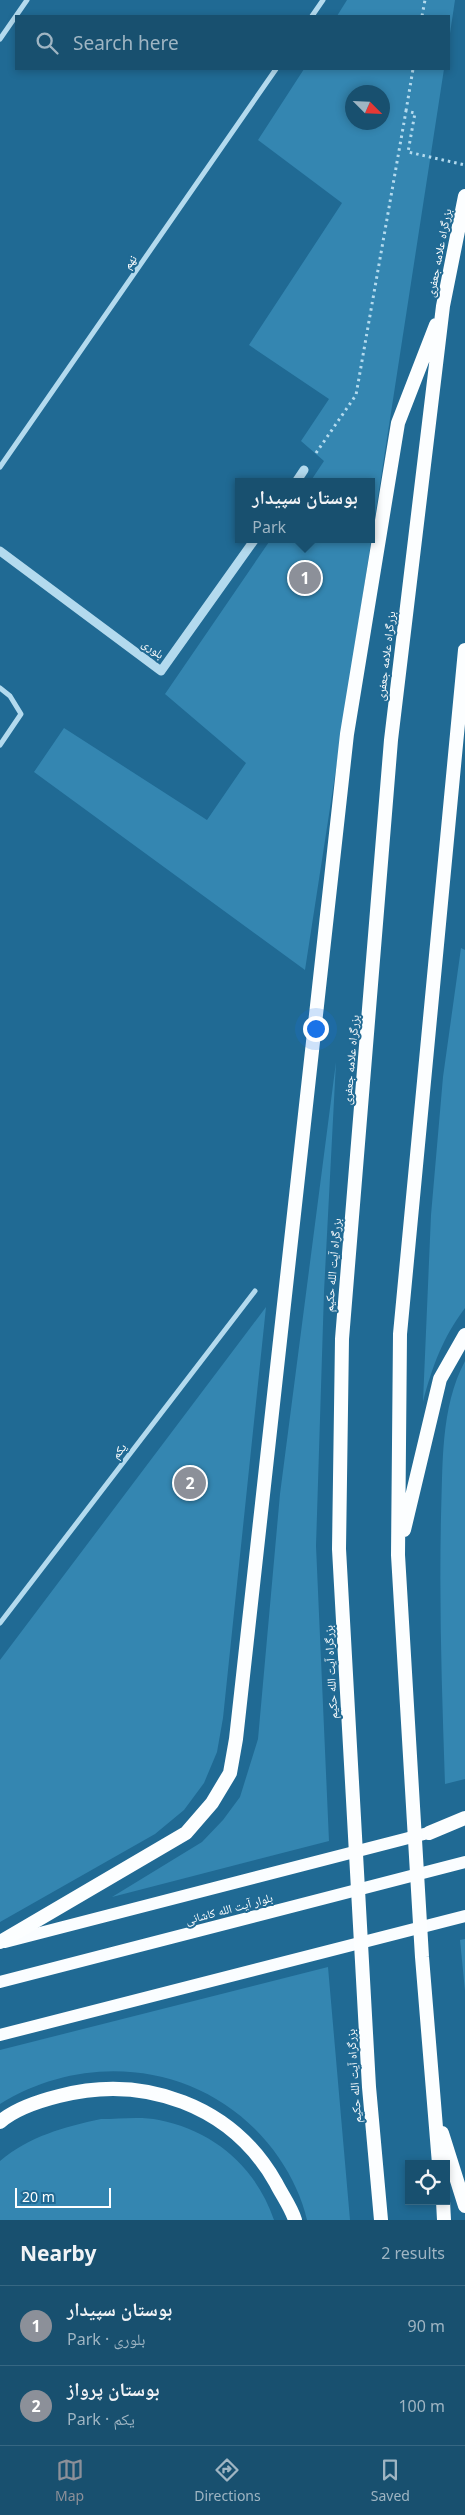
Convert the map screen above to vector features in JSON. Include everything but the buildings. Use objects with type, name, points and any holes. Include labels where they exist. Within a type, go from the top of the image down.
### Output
[{"type":"highway","name":"بزرگراه علامه جعفری","points":[[361,1122],[391,740],[444,306],[465,196]]},
{"type":"highway","points":[[0,1942],[186,1833],[212,1803],[230,1773],[240,1710],[348,734],[398,424],[444,306]]},
{"type":"highway","points":[[439,2160],[420,1938],[398,1556],[400,1334],[465,650]]},
{"type":"highway","name":"بزرگراه آیت الله حکیم","points":[[361,1122],[342,1339],[339,1548],[369,2087],[381,2220]]},
{"type":"highway","points":[[398,1556],[440,1379],[465,1335]]},
{"type":"highway","points":[[429,1833],[465,1818]]},
{"type":"highway","points":[[0,2122],[6,2117],[39,2101],[80,2090],[122,2087],[160,2094],[202,2109],[234,2131],[264,2163],[295,2220]]},
{"type":"highway","points":[[433,2104],[465,2206]]},
{"type":"highway","points":[[442,2205],[444,2220]]},
{"type":"main road","points":[[0,1942],[465,1824]]},
{"type":"main road","name":"بلوار آیت الله کاشانی","points":[[0,1982],[465,1862]]},
{"type":"main road","points":[[0,2035],[465,1916]]},
{"type":"street","points":[[17,15],[27,0]]},
{"type":"street","points":[[313,15],[324,0]]},
{"type":"street","points":[[0,39],[15,17]]},
{"type":"street","name":"نهم","points":[[0,467],[275,70]]},
{"type":"street","points":[[299,478],[304,470]]},
{"type":"street","name":"بلوری","points":[[0,551],[161,671],[252,543]]},
{"type":"street","points":[[0,688],[10,696],[20,714],[0,745]]},
{"type":"street","name":"یکم","points":[[0,1623],[255,1291]]},
{"type":"path","points":[[422,15],[425,0]]},
{"type":"path","points":[[304,470],[356,395],[413,70]]},
{"type":"path","points":[[406,111],[415,113],[408,152],[465,165]]},
{"type":"shaded area","points":[[347,0],[455,0],[450,33],[450,15],[338,15]]},
{"type":"shaded area","points":[[303,70],[444,70],[375,516],[375,478],[313,478],[324,461],[301,441],[329,399],[249,345],[342,203],[258,140]]},
{"type":"shaded area","points":[[268,543],[371,543],[305,970],[34,772],[64,728],[207,820],[246,763],[165,694]]},
{"type":"shaded area","points":[[461,948],[465,950],[465,1308],[450,1330],[439,1353],[423,1402],[431,1215],[443,1077]]},
{"type":"shaded area","points":[[336,1062],[324,1292],[316,1546],[329,1841],[112,1897],[202,1842],[223,1820],[240,1797],[258,1739],[280,1494]]},
{"type":"shaded area","points":[[266,1307],[223,1718],[217,1752],[204,1783],[184,1810],[155,1834],[0,1922],[0,1660]]},
{"type":"shaded area","points":[[465,1361],[465,1779],[445,1784],[440,1584],[443,1458],[444,1438],[451,1398]]},
{"type":"shaded area","points":[[465,1939],[465,1991],[460,1940]]},
{"type":"shaded area","points":[[328,1967],[350,2220],[307,2220],[296,2188],[288,2173],[279,2158],[253,2127],[222,2103],[188,2085],[151,2075],[113,2071],[74,2075],[36,2086],[0,2104],[0,2050]]},
{"type":"shaded area","points":[[138,2118],[159,2120],[179,2125],[215,2142],[244,2168],[266,2201],[274,2220],[0,2220],[0,2161],[11,2152],[35,2139],[74,2125],[101,2119]]},
{"type":"place","name":"بوستان سپیدار","points":[[305,578]]},
{"type":"place","name":"بوستان پرواز","points":[[190,1483]]}]
